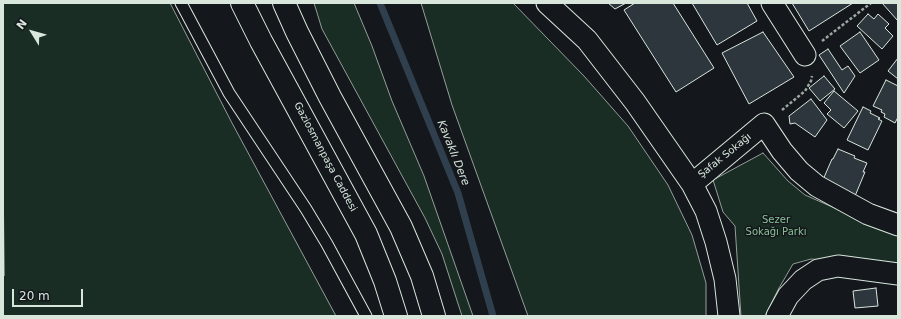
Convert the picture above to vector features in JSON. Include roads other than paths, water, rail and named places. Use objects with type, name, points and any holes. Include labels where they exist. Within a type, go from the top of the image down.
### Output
[{"type":"main road","name":"Gaziosmanpaşa Caddesi","points":[[242,3],[261,41],[366,234],[385,281],[396,316]]},
{"type":"main road","points":[[284,3],[330,97],[401,227],[422,276],[434,316]]},
{"type":"street","name":"Şafak Sokağı","points":[[547,3],[587,40],[635,102],[692,184],[764,124],[799,171],[816,186],[868,214],[898,225]]},
{"type":"street","points":[[772,3],[805,55]]},
{"type":"street","points":[[692,184],[706,210],[716,242],[725,279],[729,316]]},
{"type":"street","points":[[777,316],[788,296],[803,280],[818,270],[838,266],[898,274]]},
{"type":"lane","points":[[181,3],[229,93],[306,209],[366,316]]},
{"type":"waterway","name":"Kavaklı Dere","points":[[380,3],[458,193],[493,316]]},
{"type":"park label","name":"Sezer Sokağı Parkı","points":[[776,226]]}]
